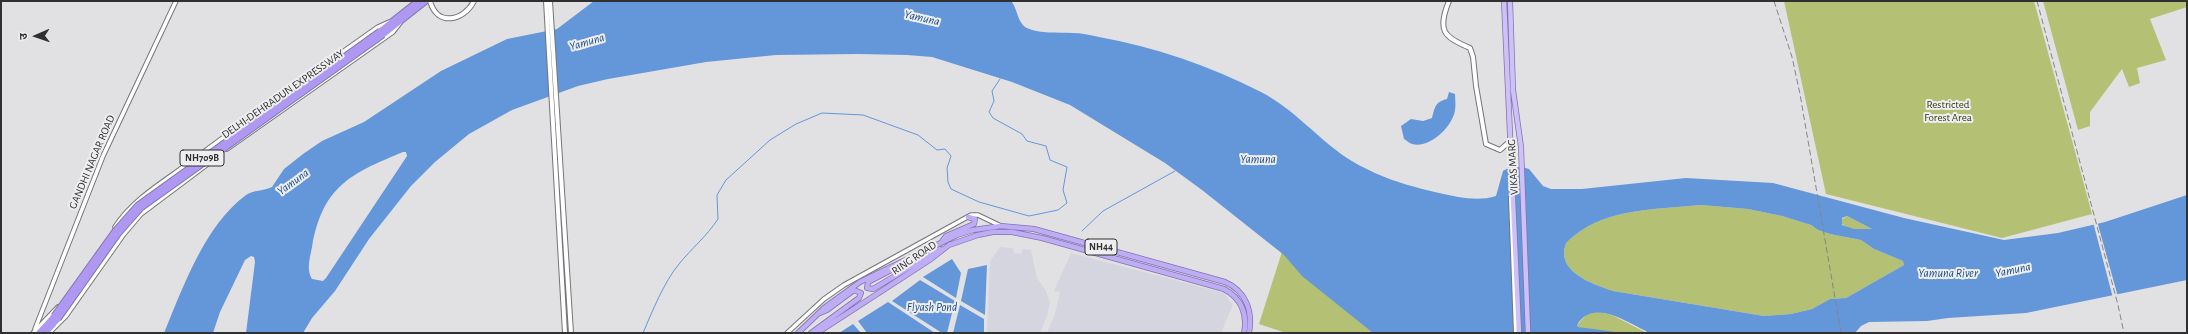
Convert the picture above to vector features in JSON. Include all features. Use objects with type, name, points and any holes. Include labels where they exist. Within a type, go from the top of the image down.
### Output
[{"type":"highway","name":"DELHI-DEHRADUN EXPRESSWAY","points":[[46,333],[63,313],[118,234],[141,208],[382,33],[394,20],[418,1]]},
{"type":"highway","name":"DELHI-DEHRADUN EXPRESSWAY","points":[[35,332],[59,310],[115,231],[138,205],[382,33],[402,21],[426,1]]},
{"type":"highway","points":[[941,243],[946,236],[974,224],[975,219],[968,216]]},
{"type":"highway","name":"RING ROAD","points":[[798,333],[819,313],[860,282],[941,243],[973,230],[1001,226]]},
{"type":"highway","name":"NH44","points":[[1001,226],[1034,229],[1200,274],[1229,284],[1240,293],[1250,310],[1249,333]]},
{"type":"highway","name":"RING ROAD","points":[[817,333],[931,259],[949,245],[978,235],[993,232],[1012,232],[1198,280],[1224,289],[1236,298],[1245,315],[1244,333]]},
{"type":"highway","points":[[907,259],[901,265],[868,282],[867,289],[873,289],[949,245]]},
{"type":"highway","points":[[811,333],[859,298],[861,293],[854,290],[827,310],[819,313]]},
{"type":"main road","points":[[430,1],[437,13],[451,18],[465,14],[474,1]]},
{"type":"main road","points":[[546,1],[557,169],[571,333]]},
{"type":"main road","points":[[550,1],[565,333]]},
{"type":"main road","points":[[1449,1],[1443,22],[1446,35],[1453,41],[1470,48],[1473,57],[1486,144],[1500,150],[1509,142]]},
{"type":"main road","name":"VIKAS MARG","points":[[1504,1],[1516,333]]},
{"type":"main road","name":"VIKAS MARG","points":[[1510,1],[1513,85],[1522,158],[1528,333]]},
{"type":"main road","name":"VIKAS MARG","points":[[1508,114],[1519,333]]},
{"type":"street","name":"GANDHI NAGAR ROAD","points":[[35,332],[103,156],[176,1]]},
{"type":"street","points":[[35,332],[56,309],[127,211],[202,153],[285,93],[378,27],[394,20]]},
{"type":"street","points":[[49,333],[66,316],[124,234],[141,214],[210,164],[220,154],[393,32],[402,21]]},
{"type":"street","points":[[285,93],[292,104]]},
{"type":"street","points":[[202,153],[210,164]]},
{"type":"street","points":[[787,333],[824,299],[844,284],[968,216],[975,215],[1001,226]]},
{"type":"shaded area","points":[[1000,247],[1013,248],[1014,253],[1021,254],[1023,249],[1031,250],[1037,278],[1046,291],[1050,302],[1048,313],[1040,333],[987,333],[990,261]]},
{"type":"shaded area","points":[[1071,253],[1224,293],[1233,305],[1221,333],[1047,333],[1055,314],[1060,292],[1054,291]]},
{"type":"green space","name":"Restricted Forest Area","points":[[1784,1],[2034,1],[2092,214],[2002,238],[1826,194]]},
{"type":"green space","points":[[2043,1],[2187,1],[2187,7],[2150,19],[2166,60],[2137,68],[2140,83],[2129,87],[2122,69],[2090,112],[2090,126],[2078,130]]},
{"type":"green space","points":[[1701,205],[1748,209],[1782,216],[1811,225],[1818,230],[1830,234],[1861,240],[1874,249],[1903,261],[1904,265],[1846,298],[1830,299],[1812,309],[1791,314],[1764,316],[1613,291],[1586,280],[1571,269],[1566,262],[1564,253],[1566,243],[1580,231],[1612,216],[1629,212]]},
{"type":"green space","points":[[1847,216],[1872,229],[1860,230],[1847,227],[1841,223],[1841,220]]},
{"type":"green space","points":[[1288,233],[1449,333],[1286,333],[1259,324]]},
{"type":"green space","points":[[1599,312],[1612,315],[1647,333],[1602,332],[1578,327],[1577,325],[1587,314]]},
{"type":"water","points":[[594,1],[1011,1],[1021,23],[1032,30],[1043,32],[1075,33],[1120,41],[1182,58],[1222,74],[1273,99],[1295,115],[1336,150],[1358,165],[1392,180],[1439,193],[1475,199],[1496,196],[1503,171],[1516,167],[1529,169],[1543,186],[1551,189],[1582,189],[1686,178],[1773,183],[1904,218],[2004,240],[2058,233],[2105,222],[2187,195],[2187,280],[2026,313],[1948,318],[1927,321],[1869,322],[1861,326],[1855,333],[1647,333],[1646,331],[1610,314],[1592,313],[1584,317],[1577,325],[1578,327],[1623,333],[1373,333],[1302,276],[1284,255],[1202,190],[1165,163],[1070,105],[1012,82],[932,57],[858,54],[776,55],[706,62],[608,79],[578,86],[512,110],[469,134],[435,162],[411,186],[369,239],[335,291],[312,318],[303,333],[246,333],[255,262],[254,257],[251,256],[245,260],[220,312],[213,333],[164,333],[187,277],[207,240],[231,208],[246,195],[272,187],[284,169],[303,154],[322,141],[364,122],[441,71],[507,39],[557,29]],"holes":[[[403,152],[406,152],[407,156],[326,278],[323,281],[312,279],[309,272],[309,263],[317,226],[323,210],[332,196],[342,185],[354,176]],[[1701,205],[1748,209],[1782,216],[1811,225],[1818,230],[1830,234],[1861,240],[1874,249],[1903,261],[1904,265],[1846,298],[1830,299],[1812,309],[1791,314],[1764,316],[1613,291],[1586,280],[1571,269],[1566,262],[1564,253],[1566,243],[1580,231],[1612,216],[1647,210]],[[1847,216],[1872,229],[1854,229],[1842,225],[1842,218]]]},
{"type":"water","points":[[1449,92],[1455,94],[1455,108],[1450,123],[1440,135],[1433,140],[1419,145],[1412,144],[1404,139],[1401,126],[1411,119],[1423,121],[1432,118],[1436,106],[1438,103],[1447,99]]},
{"type":"water","name":"Flyash Pond","points":[[952,259],[961,273],[956,298],[923,277]]},
{"type":"water","name":"Flyash Pond","points":[[987,265],[985,315],[961,301],[968,269]]},
{"type":"water","name":"Flyash Pond","points":[[920,280],[955,301],[947,333],[942,333],[892,301]]},
{"type":"water","name":"Flyash Pond","points":[[888,302],[935,333],[867,333],[858,321]]},
{"type":"water","name":"Flyash Pond","points":[[960,305],[984,319],[984,333],[953,333]]},
{"type":"water","points":[[853,324],[861,333],[839,333]]},
{"type":"pier","points":[[2097,221],[2118,297],[2113,298],[2093,222]]},
{"type":"waterway","points":[[643,333],[668,279],[718,219],[717,195],[726,180],[770,140],[796,124],[822,113],[863,115],[918,135],[937,150],[945,149],[951,156],[947,168],[948,182],[951,189],[979,202],[1029,216],[1058,210],[1067,203],[1063,190],[1067,167],[1050,160],[1046,146],[1027,141],[1022,134],[993,118],[989,112],[994,101],[992,91],[1000,79]]},
{"type":"waterway","points":[[1082,231],[1103,211],[1175,171]]},
{"type":"railway","points":[[1774,1],[1792,57],[1800,94],[1841,333]]},
{"type":"railway","points":[[2037,1],[2118,305],[2124,333]]},
{"type":"water label","name":"Yamuna","points":[[922,18]]},
{"type":"water label","name":"Yamuna","points":[[587,42]]},
{"type":"water label","name":"Yamuna","points":[[1258,159]]},
{"type":"water label","name":"Yamuna","points":[[293,182]]},
{"type":"water label","name":"Yamuna","points":[[2013,270]]},
{"type":"water label","name":"Yamuna River","points":[[1948,273]]}]
